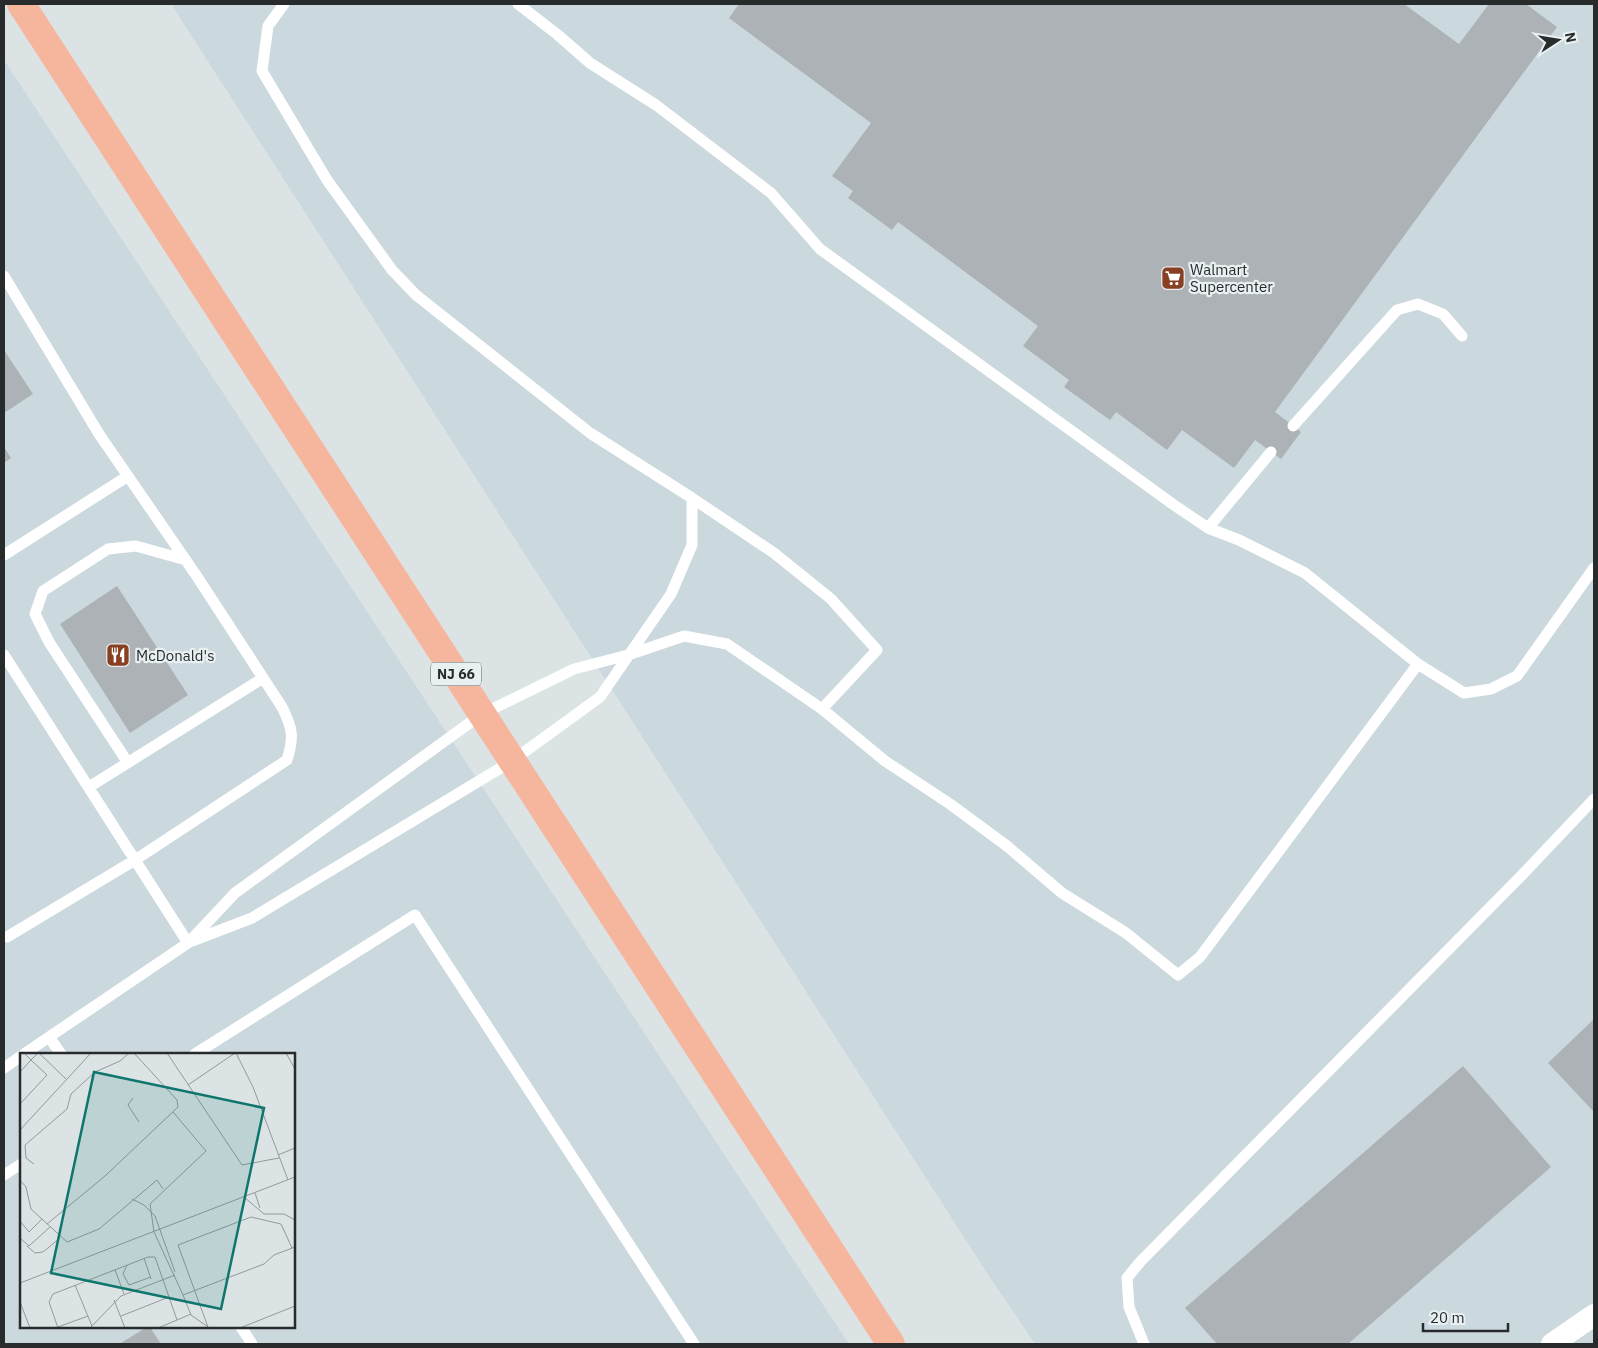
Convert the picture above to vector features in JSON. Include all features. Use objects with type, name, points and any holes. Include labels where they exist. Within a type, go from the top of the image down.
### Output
[{"type":"highway","name":"NJ 66","points":[[20,4],[891,1344]]},
{"type":"street","points":[[1552,1344],[1594,1315]]},
{"type":"lane","points":[[268,4],[281,8],[268,26],[262,71],[326,180],[392,270],[416,295],[590,433],[774,553],[831,599],[877,650],[822,709]]},
{"type":"lane","points":[[518,4],[590,63],[656,105],[772,193],[820,249],[1208,528],[1239,540],[1305,573],[1418,664],[1464,693],[1491,689],[1518,676],[1594,568]]},
{"type":"lane","points":[[4,276],[99,434],[186,560],[263,678],[288,721],[292,744],[287,760],[135,860],[5,937]]},
{"type":"lane","points":[[1293,426],[1398,310],[1418,304],[1443,314],[1462,336]]},
{"type":"lane","points":[[1208,528],[1271,452]]},
{"type":"lane","points":[[4,555],[128,476]]},
{"type":"lane","points":[[188,943],[252,918],[512,761],[600,697],[671,594],[692,545],[692,498]]},
{"type":"lane","points":[[128,763],[49,642],[35,614],[43,592],[108,549],[136,546],[186,560]]},
{"type":"lane","points":[[26,1053],[188,943],[235,893],[482,714],[574,669],[628,655],[684,636],[727,644],[822,709],[885,761],[950,804],[1007,846],[1062,894],[1126,933],[1178,975],[1200,957],[1418,664]]},
{"type":"lane","points":[[4,655],[188,943]]},
{"type":"lane","points":[[89,787],[263,678]]},
{"type":"lane","points":[[1144,1344],[1129,1307],[1127,1278],[1133,1270],[1522,875],[1594,799]]},
{"type":"lane","points":[[197,1053],[415,915],[694,1344]]},
{"type":"lane","points":[[49,1037],[60,1053]]},
{"type":"lane","points":[[4,1068],[20,1057]]},
{"type":"lane","points":[[4,1175],[20,1165]]},
{"type":"lane","points":[[242,1328],[252,1344]]},
{"type":"shaded area","points":[[171,4],[1594,4],[1594,1344],[1035,1344],[987,1273]]},
{"type":"shaded area","points":[[4,60],[849,1344],[4,1344]]},
{"type":"building","name":"Walmart Supercenter","points":[[739,4],[1404,4],[1459,44],[1489,4],[1526,4],[1557,27],[1275,412],[1301,432],[1281,459],[1255,440],[1234,468],[1182,430],[1167,450],[1116,412],[1110,420],[1064,387],[1069,380],[1023,346],[1038,326],[898,222],[892,230],[848,198],[853,191],[832,176],[871,123],[729,18]]},
{"type":"building","points":[[4,350],[33,394],[4,413]]},
{"type":"building","points":[[4,447],[11,458],[4,463]]},
{"type":"building","points":[[117,586],[188,695],[130,733],[60,624]]},
{"type":"building","points":[[1594,1019],[1594,1112],[1548,1063]]},
{"type":"building","points":[[1463,1066],[1551,1167],[1348,1344],[1217,1344],[1185,1308]]},
{"type":"building","points":[[145,1328],[151,1328],[161,1344],[122,1344]]},
{"type":"place","name":"Walmart Supercenter","points":[[1173,278]]},
{"type":"place","name":"McDonald's","points":[[118,655]]}]
